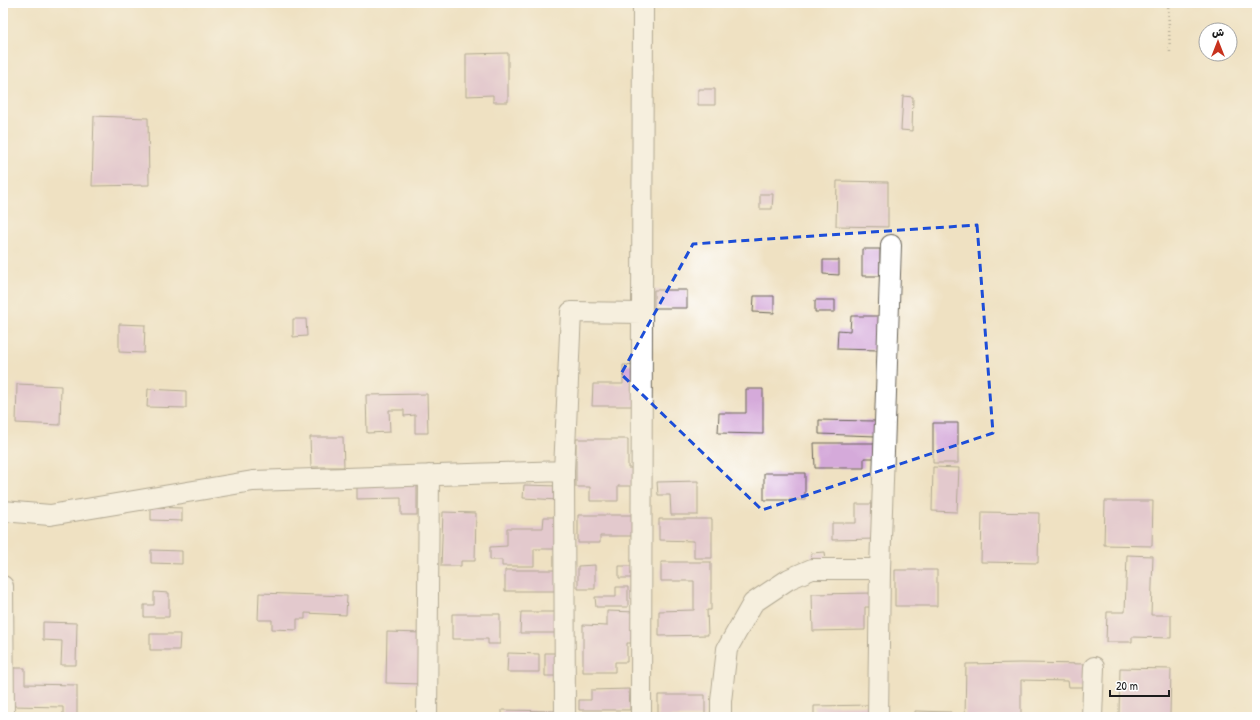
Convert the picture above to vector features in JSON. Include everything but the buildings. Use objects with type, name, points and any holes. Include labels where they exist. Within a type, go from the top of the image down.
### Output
[{"type":"street","points":[[642,717],[644,3]]},
{"type":"street","points":[[878,717],[880,569],[891,245]]},
{"type":"street","points":[[565,717],[564,471],[571,312],[642,313]]},
{"type":"street","points":[[3,511],[50,515],[253,481],[564,471]]},
{"type":"street","points":[[427,717],[429,475]]},
{"type":"street","points":[[721,717],[720,701],[727,649],[753,603],[789,579],[812,569],[880,569]]},
{"type":"street","points":[[3,586],[4,717]]},
{"type":"street","points":[[1092,717],[1094,667]]},
{"type":"path","points":[[1168,3],[1170,52]]},
{"type":"highlighted area","points":[[977,225],[993,433],[762,510],[621,374],[693,244]]}]
